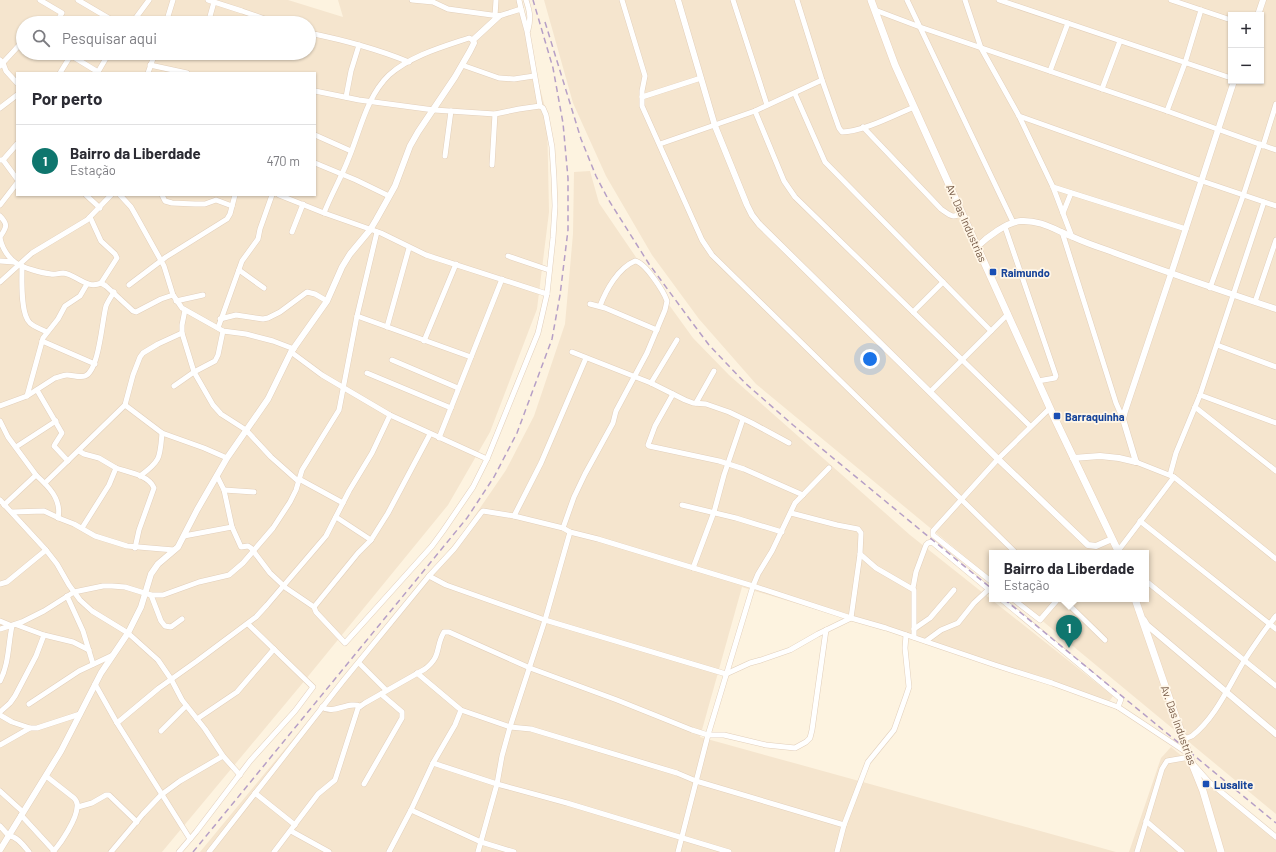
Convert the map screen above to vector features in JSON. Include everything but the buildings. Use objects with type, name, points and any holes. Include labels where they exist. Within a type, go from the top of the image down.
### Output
[{"type":"main road","name":"Av. Das Industrias","points":[[871,0],[895,65],[1050,408],[1117,550]]},
{"type":"main road","name":"Av. Das Industrias","points":[[1136,602],[1182,736],[1203,790],[1221,852]]},
{"type":"street","points":[[40,0],[62,13],[60,16]]},
{"type":"street","points":[[78,0],[105,16]]},
{"type":"street","points":[[137,16],[149,0]]},
{"type":"street","points":[[168,16],[173,0]]},
{"type":"street","points":[[208,0],[255,16]]},
{"type":"street","points":[[412,0],[432,2],[448,9],[497,16],[521,9]]},
{"type":"street","points":[[182,619],[171,627],[165,626],[161,621],[148,594],[148,583],[154,569],[174,550],[184,536],[227,458],[268,399],[293,351],[326,301],[342,267],[350,254],[370,230],[390,196],[410,146],[418,132],[434,110],[462,65],[474,43],[473,40],[497,16],[496,0]]},
{"type":"street","points":[[217,476],[224,490],[232,527],[241,547],[249,547],[253,550],[265,567],[284,586],[314,607],[316,612],[341,640],[346,643],[443,531],[473,487],[487,459],[538,333],[547,294],[553,238],[554,178],[552,146],[546,114],[540,106],[528,31],[519,0]]},
{"type":"street","points":[[526,0],[530,14],[528,31]]},
{"type":"street","points":[[622,0],[645,76],[642,106],[699,234],[712,255],[1013,550]]},
{"type":"street","points":[[678,0],[715,126],[747,206],[759,224],[998,459],[1088,544],[1096,546],[1112,539]]},
{"type":"street","points":[[733,0],[767,105]]},
{"type":"street","points":[[797,0],[822,80],[839,128],[842,132],[863,128],[914,107]]},
{"type":"street","points":[[907,0],[1013,222]]},
{"type":"street","points":[[965,0],[981,48],[1019,116],[1053,187],[1072,237]]},
{"type":"street","points":[[1171,0],[1228,19]]},
{"type":"street","points":[[1259,12],[1263,0]]},
{"type":"street","points":[[1003,1],[1228,77]]},
{"type":"street","points":[[210,16],[214,2]]},
{"type":"street","points":[[875,10],[920,27],[1167,111],[1276,150]]},
{"type":"street","points":[[1167,111],[1185,63],[1201,10]]},
{"type":"street","points":[[1050,72],[1068,23]]},
{"type":"street","points":[[316,35],[359,44],[409,62]]},
{"type":"street","points":[[324,213],[342,174],[370,101],[380,84],[389,75],[409,62],[469,38],[473,40]]},
{"type":"street","points":[[1102,89],[1120,41]]},
{"type":"street","points":[[346,97],[351,71],[359,44]]},
{"type":"street","points":[[16,48],[1,63],[16,82]]},
{"type":"street","points":[[60,72],[66,60]]},
{"type":"street","points":[[79,60],[98,72],[105,60]]},
{"type":"street","points":[[148,72],[152,60]]},
{"type":"street","points":[[462,65],[499,78],[514,79],[534,76]]},
{"type":"street","points":[[150,66],[182,72]]},
{"type":"street","points":[[642,97],[701,78]]},
{"type":"street","points":[[660,144],[755,111],[795,94],[822,80]]},
{"type":"street","points":[[1123,419],[1233,84]]},
{"type":"street","points":[[316,91],[434,110],[496,114],[540,106]]},
{"type":"street","points":[[795,94],[825,162],[991,330]]},
{"type":"street","points":[[0,108],[16,96]]},
{"type":"street","points":[[1210,288],[1276,104]]},
{"type":"street","points":[[445,156],[451,111]]},
{"type":"street","points":[[755,111],[784,181],[790,191],[805,208],[1030,426]]},
{"type":"street","points":[[492,165],[496,114]]},
{"type":"street","points":[[1019,116],[1202,182],[1276,206]]},
{"type":"street","points":[[863,128],[941,209],[950,216],[956,217],[962,213]]},
{"type":"street","points":[[316,135],[351,151]]},
{"type":"street","points":[[16,145],[1,160],[16,178]]},
{"type":"street","points":[[316,163],[390,196]]},
{"type":"street","points":[[0,205],[16,184]]},
{"type":"street","points":[[1053,187],[1186,229]]},
{"type":"street","points":[[1063,213],[1071,193]]},
{"type":"street","points":[[87,196],[100,208]]},
{"type":"street","points":[[0,282],[21,266],[32,254],[90,217],[110,196]]},
{"type":"street","points":[[121,196],[131,206],[167,273],[176,301],[185,310],[199,316],[223,331],[258,337],[293,351],[322,375],[390,415],[487,459]]},
{"type":"street","points":[[162,196],[165,201],[172,203],[205,204],[216,200],[232,206]]},
{"type":"street","points":[[129,285],[166,257],[226,219],[230,214],[235,196]]},
{"type":"street","points":[[218,328],[242,261],[258,239],[272,196]]},
{"type":"street","points":[[282,196],[377,232],[426,255],[547,294]]},
{"type":"street","points":[[1119,550],[1172,476],[1176,453],[1200,395],[1264,202]]},
{"type":"street","points":[[292,232],[302,204]]},
{"type":"street","points":[[0,216],[6,225],[6,229],[0,237],[3,246],[14,262]]},
{"type":"street","points":[[0,261],[14,262],[21,266],[52,274],[63,273],[87,284],[97,285],[100,283],[117,258],[115,254],[101,241],[90,217]]},
{"type":"street","points":[[977,247],[984,240],[1013,222],[1023,221],[1040,223],[1054,227],[1072,237],[1171,274],[1233,296],[1276,309]]},
{"type":"street","points":[[1006,227],[1056,376],[1055,378],[1038,381]]},
{"type":"street","points":[[0,630],[44,611],[74,592],[103,586],[125,587],[148,594],[162,595],[199,582],[229,575],[243,563],[272,528],[286,508],[296,490],[307,461],[339,410],[357,316],[377,232]]},
{"type":"street","points":[[1062,232],[1136,462]]},
{"type":"street","points":[[1255,302],[1276,240]]},
{"type":"street","points":[[387,327],[409,248]]},
{"type":"street","points":[[508,256],[549,270]]},
{"type":"street","points":[[563,528],[574,497],[613,422],[616,411],[647,353],[667,301],[649,272],[640,262],[633,262],[614,279],[600,306]]},
{"type":"street","points":[[424,340],[456,264]]},
{"type":"street","points":[[21,266],[24,310],[26,317],[31,324],[47,332]]},
{"type":"street","points":[[239,270],[264,288]]},
{"type":"street","points":[[439,438],[502,279]]},
{"type":"street","points":[[912,312],[943,282]]},
{"type":"street","points":[[100,283],[114,292],[134,312],[173,295]]},
{"type":"street","points":[[27,396],[42,342],[47,332],[58,319],[65,306],[80,296],[87,284]]},
{"type":"street","points":[[0,406],[27,396],[60,376],[86,376],[88,374],[95,364],[106,307],[114,292]]},
{"type":"street","points":[[220,319],[236,315],[263,319],[268,318],[280,312],[307,292],[315,294],[326,301]]},
{"type":"street","points":[[176,301],[203,295]]},
{"type":"street","points":[[590,304],[600,306],[657,330]]},
{"type":"street","points":[[185,310],[182,333],[194,372],[216,409],[246,430],[288,473],[343,503]]},
{"type":"street","points":[[930,392],[1008,314]]},
{"type":"street","points":[[357,316],[471,357]]},
{"type":"street","points":[[174,386],[194,372],[209,365],[217,358],[223,331]]},
{"type":"street","points":[[45,483],[125,405],[133,375],[140,357],[158,344],[182,333]]},
{"type":"street","points":[[651,383],[677,340]]},
{"type":"street","points":[[42,342],[95,364]]},
{"type":"street","points":[[1217,345],[1276,367]]},
{"type":"street","points":[[572,352],[635,376],[685,400],[706,404],[743,419],[789,442]]},
{"type":"street","points":[[514,516],[541,463],[586,358]]},
{"type":"street","points":[[392,360],[458,388]]},
{"type":"street","points":[[696,403],[714,370]]},
{"type":"street","points":[[368,373],[451,408]]},
{"type":"street","points":[[37,390],[56,421],[62,434],[54,446],[68,461]]},
{"type":"street","points":[[673,394],[655,426],[648,445],[649,446],[744,469],[803,495]]},
{"type":"street","points":[[1200,395],[1276,423]]},
{"type":"street","points":[[125,405],[162,432],[227,458]]},
{"type":"street","points":[[1195,407],[1276,471]]},
{"type":"street","points":[[989,580],[932,533],[998,459],[1050,408]]},
{"type":"street","points":[[117,723],[171,679],[248,624],[284,586],[326,536],[343,503],[372,454],[390,415]]},
{"type":"street","points":[[693,568],[714,512],[743,419]]},
{"type":"street","points":[[0,421],[8,437],[36,474],[55,495],[59,512],[58,518]]},
{"type":"street","points":[[16,447],[56,421]]},
{"type":"street","points":[[140,476],[158,461],[162,432]]},
{"type":"street","points":[[314,607],[358,553],[371,540],[388,513],[430,434]]},
{"type":"street","points":[[78,450],[84,454],[99,458],[116,468],[140,476],[149,481],[154,488],[139,530],[135,548]]},
{"type":"street","points":[[1073,458],[1100,456],[1136,462],[1172,476],[1276,559]]},
{"type":"street","points":[[82,528],[109,484],[116,468]]},
{"type":"street","points":[[678,852],[708,735],[753,586],[798,500],[829,468]]},
{"type":"street","points":[[0,510],[36,474]]},
{"type":"street","points":[[224,490],[254,492]]},
{"type":"street","points":[[0,500],[46,550],[57,564],[80,600],[92,611],[128,633],[154,655],[164,667],[186,706],[223,756],[240,774]]},
{"type":"street","points":[[682,505],[714,512],[782,532]]},
{"type":"street","points":[[12,512],[44,511],[74,524],[95,536],[135,548],[174,550]]},
{"type":"street","points":[[209,852],[322,707],[429,576],[454,549],[483,511],[514,516],[563,528],[570,532],[598,539],[753,586],[906,634],[995,666],[1052,683],[1118,707],[1190,757],[1209,782],[1276,837]]},
{"type":"street","points":[[791,512],[837,525],[858,529],[861,532],[860,554],[851,618]]},
{"type":"street","points":[[336,518],[371,540]]},
{"type":"street","points":[[1140,520],[1276,629]]},
{"type":"street","points":[[184,536],[232,527]]},
{"type":"street","points":[[478,852],[497,784],[502,756],[510,727],[545,620],[570,532]]},
{"type":"street","points":[[914,637],[913,588],[916,572],[928,543],[932,542],[989,589]]},
{"type":"street","points":[[0,584],[7,582],[46,550]]},
{"type":"street","points":[[860,554],[886,574],[913,588]]},
{"type":"street","points":[[429,576],[446,585],[545,620],[726,674],[750,663],[790,650],[851,618]]},
{"type":"street","points":[[1149,583],[1276,686]]},
{"type":"street","points":[[914,629],[930,618],[954,590]]},
{"type":"street","points":[[926,641],[941,630],[958,623],[974,603],[989,591]]},
{"type":"street","points":[[0,850],[46,776],[96,684],[128,633],[148,594]]},
{"type":"street","points":[[67,596],[83,630],[93,664]]},
{"type":"street","points":[[1005,602],[1121,699],[1118,707]]},
{"type":"street","points":[[1017,602],[1040,620],[1055,602]]},
{"type":"street","points":[[1066,602],[1106,640]]},
{"type":"street","points":[[1182,736],[1187,738],[1196,733],[1213,714],[1244,661],[1276,616]]},
{"type":"street","points":[[1142,618],[1147,625],[1276,734]]},
{"type":"street","points":[[0,621],[44,635],[73,642],[89,650]]},
{"type":"street","points":[[179,852],[250,761],[295,711],[313,687],[248,624]]},
{"type":"street","points":[[0,681],[7,667],[8,643],[14,625]]},
{"type":"street","points":[[274,852],[318,794],[335,780],[340,769],[355,716],[360,706],[432,664],[436,659],[442,634],[446,631],[530,668],[617,700],[692,730],[708,735],[724,735],[786,748],[799,747],[810,738],[816,714],[826,630]]},
{"type":"street","points":[[837,852],[844,825],[868,762],[894,730],[909,687],[905,648],[906,634]]},
{"type":"street","points":[[0,712],[15,696],[36,656],[44,635]]},
{"type":"street","points":[[197,720],[237,692],[274,649]]},
{"type":"street","points":[[29,704],[79,671],[113,655]]},
{"type":"street","points":[[359,663],[386,690]]},
{"type":"street","points":[[417,673],[461,710],[510,727],[531,729],[677,773],[696,781],[844,825]]},
{"type":"street","points":[[96,684],[117,723],[190,839]]},
{"type":"street","points":[[364,784],[402,718],[402,712],[381,694]]},
{"type":"street","points":[[322,707],[328,710],[353,704],[360,706]]},
{"type":"street","points":[[161,731],[186,706]]},
{"type":"street","points":[[389,852],[433,763],[455,725],[461,710]]},
{"type":"street","points":[[0,715],[12,722],[30,728],[37,728],[80,714]]},
{"type":"street","points":[[0,745],[30,728]]},
{"type":"street","points":[[112,852],[161,795],[180,781],[223,756]]},
{"type":"street","points":[[1137,852],[1164,765],[1167,761],[1190,757]]},
{"type":"street","points":[[433,763],[497,784],[567,803],[729,852]]},
{"type":"street","points":[[0,791],[22,813],[54,852],[66,834],[78,807],[74,798],[46,776]]},
{"type":"street","points":[[255,793],[295,825]]},
{"type":"street","points":[[78,807],[92,803],[106,795],[110,795],[137,822]]},
{"type":"street","points":[[411,810],[480,842],[514,852]]},
{"type":"street","points":[[1146,821],[1182,852]]},
{"type":"street","points":[[0,826],[10,836],[16,838],[29,852]]},
{"type":"street","points":[[291,831],[329,852]]},
{"type":"shaded area","points":[[0,0],[288,0],[343,17],[338,0],[517,0],[547,115],[549,212],[537,309],[490,432],[448,505],[162,852],[0,852]]},
{"type":"shaded area","points":[[544,0],[1276,0],[1276,814],[1020,602],[1149,602],[1149,550],[989,550],[989,577],[756,384],[699,319],[652,255],[606,176],[573,103]]},
{"type":"shaded area","points":[[590,171],[599,203],[693,338],[729,375],[910,535],[989,598],[989,602],[994,602],[1113,696],[1109,702],[923,642],[742,587],[700,737],[1116,852],[200,852],[463,533],[506,470],[534,416],[565,324],[573,234],[574,172]]},
{"type":"shaded area","points":[[1171,747],[1276,835],[1276,852],[1129,852],[1161,758]]},
{"type":"railway","points":[[193,852],[467,518],[494,477],[517,433],[552,339],[560,295],[568,230],[568,178],[563,123],[553,68],[533,0]]},
{"type":"railway","points":[[545,22],[581,139],[596,176],[608,199],[649,264],[709,345],[745,383],[793,425],[989,587]]},
{"type":"railway","points":[[1008,602],[1276,823]]},
{"type":"place","name":"Raimundo","points":[[993,272]]},
{"type":"place","name":"Barraquinha","points":[[1057,416]]},
{"type":"place","name":"Bairro da Liberdade","points":[[1069,648]]},
{"type":"place","name":"Lusalite","points":[[1206,784]]}]
